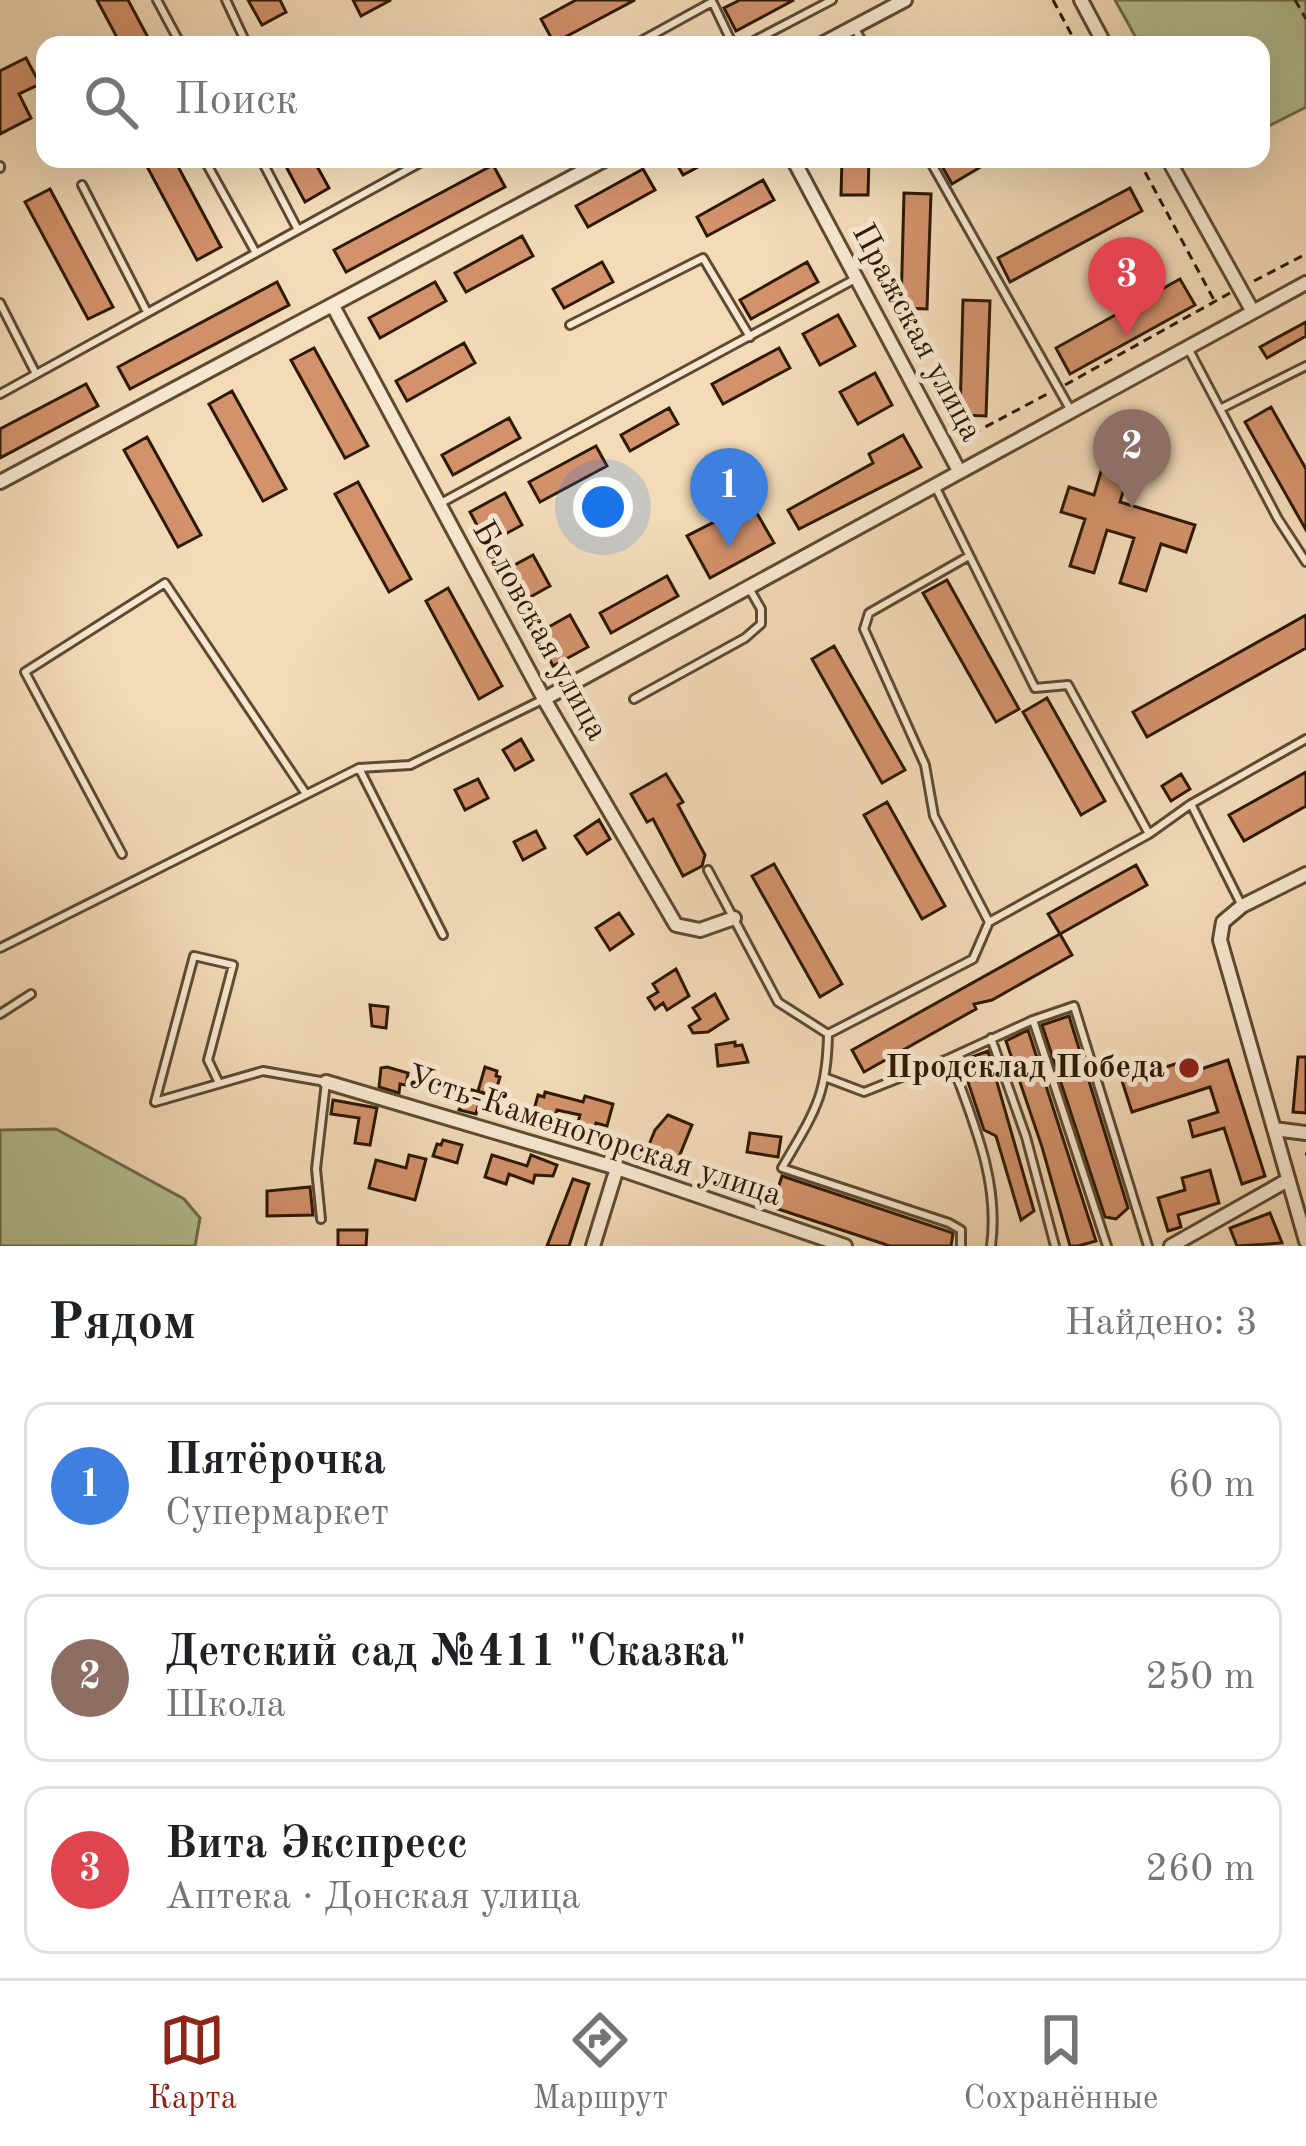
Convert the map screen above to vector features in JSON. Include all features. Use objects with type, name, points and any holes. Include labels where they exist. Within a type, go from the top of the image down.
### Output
[{"type":"street","points":[[837,36],[905,0]]},
{"type":"street","points":[[1081,0],[1101,36]]},
{"type":"street","points":[[0,482],[589,168]]},
{"type":"street","name":"Пражская улица","points":[[798,168],[958,470]]},
{"type":"street","points":[[1173,168],[1253,312]]},
{"type":"street","points":[[544,699],[1305,284]]},
{"type":"street","name":"Беловская улица","points":[[333,306],[544,699],[676,926],[700,930],[734,918]]},
{"type":"street","points":[[1306,874],[1242,906],[1223,922],[1220,940],[1306,1241]]},
{"type":"street","name":"Усть-Каменогорская улица","points":[[326,1082],[617,1168],[845,1246]]},
{"type":"street","points":[[1274,1129],[1306,1133]]},
{"type":"street","points":[[593,1246],[617,1168]]},
{"type":"street","points":[[1172,1246],[1288,1180]]},
{"type":"lane","points":[[157,0],[176,36]]},
{"type":"lane","points":[[226,0],[243,36]]},
{"type":"lane","points":[[763,36],[832,0]]},
{"type":"lane","points":[[650,36],[712,1],[729,36]]},
{"type":"lane","points":[[854,27],[859,36]]},
{"type":"lane","points":[[209,168],[256,254]]},
{"type":"lane","points":[[266,168],[298,230]]},
{"type":"lane","points":[[0,394],[411,168]]},
{"type":"lane","points":[[934,168],[1070,410]]},
{"type":"lane","points":[[82,185],[147,312]]},
{"type":"lane","points":[[570,325],[703,258],[750,337]]},
{"type":"lane","points":[[439,505],[855,279]]},
{"type":"lane","points":[[0,303],[36,374]]},
{"type":"lane","points":[[1187,347],[1306,562]]},
{"type":"lane","points":[[1220,409],[1306,366]]},
{"type":"lane","points":[[934,483],[1035,688],[1068,685],[1149,834]]},
{"type":"lane","points":[[969,556],[869,614],[864,629],[926,766],[934,816],[989,922]]},
{"type":"lane","points":[[122,854],[25,672],[165,583],[306,794]]},
{"type":"lane","points":[[634,699],[745,638],[760,624],[761,609],[749,588]]},
{"type":"lane","points":[[0,948],[359,768],[410,765],[544,699]]},
{"type":"lane","points":[[828,1034],[973,959],[989,922],[1149,834],[1191,804],[1306,739]]},
{"type":"lane","points":[[359,768],[443,935]]},
{"type":"lane","points":[[1191,804],[1242,906]]},
{"type":"lane","points":[[708,870],[778,1002],[828,1034]]},
{"type":"lane","points":[[219,1083],[208,1060],[233,965],[194,956],[155,1102],[263,1071],[326,1082],[316,1168],[321,1219]]},
{"type":"lane","points":[[0,1014],[31,994]]},
{"type":"lane","points":[[827,1078],[864,1092],[1074,1006],[1148,1246]]},
{"type":"lane","points":[[1033,1020],[1107,1246]]},
{"type":"lane","points":[[828,1034],[827,1078],[818,1106],[782,1168],[949,1223],[961,1230],[961,1246]]},
{"type":"lane","points":[[991,1038],[1026,1137],[1055,1246]]},
{"type":"lane","points":[[950,1058],[991,1175],[991,1246]]},
{"type":"path","points":[[1053,0],[1072,36]]},
{"type":"path","points":[[1295,0],[1306,19]]},
{"type":"path","points":[[1143,168],[1215,302]]},
{"type":"path","points":[[946,448],[1306,254]]},
{"type":"path","points":[[1277,270],[1292,274]]},
{"type":"green space","points":[[1115,0],[1306,0],[1306,107],[1270,125],[1270,36],[1135,36]]},
{"type":"green space","points":[[56,1129],[184,1199],[200,1218],[195,1246],[0,1246],[0,1130]]},
{"type":"building","points":[[97,0],[128,0],[147,36],[116,36]]},
{"type":"building","points":[[248,0],[280,0],[286,12],[262,25]]},
{"type":"building","points":[[353,0],[391,0],[361,16]]},
{"type":"building","points":[[576,0],[635,0],[567,36],[550,36],[541,19]]},
{"type":"building","points":[[740,0],[794,0],[736,31],[724,8]]},
{"type":"building","points":[[26,58],[36,86],[19,94],[31,118],[0,134],[0,71]]},
{"type":"building","points":[[148,168],[179,168],[221,247],[197,260]]},
{"type":"building","points":[[287,168],[318,168],[329,188],[305,202]]},
{"type":"building","points":[[487,168],[495,168],[505,187],[346,272],[334,250]]},
{"type":"building","points":[[842,168],[869,168],[868,195],[841,195]]},
{"type":"building","points":[[943,168],[979,168],[952,184]]},
{"type":"building","points":[[643,169],[655,190],[588,227],[576,206]]},
{"type":"building","points":[[763,180],[774,200],[707,236],[697,217]]},
{"type":"building","points":[[1130,188],[1142,211],[1010,282],[998,258]]},
{"type":"building","points":[[50,189],[113,307],[88,319],[25,202]]},
{"type":"building","points":[[904,193],[931,194],[927,309],[901,308]]},
{"type":"building","points":[[522,236],[533,256],[466,292],[455,273]]},
{"type":"building","points":[[602,262],[613,282],[564,308],[553,289]]},
{"type":"building","points":[[807,262],[818,282],[751,319],[740,300]]},
{"type":"building","points":[[1180,279],[1195,305],[1070,374],[1056,348]]},
{"type":"building","points":[[277,282],[289,305],[130,389],[118,367]]},
{"type":"building","points":[[435,282],[446,301],[380,338],[369,318]]},
{"type":"building","points":[[963,300],[990,301],[986,416],[960,415]]},
{"type":"building","points":[[838,315],[855,346],[820,365],[803,334]]},
{"type":"building","points":[[1306,322],[1306,336],[1267,358],[1260,347]]},
{"type":"building","points":[[464,343],[475,363],[407,401],[396,381]]},
{"type":"building","points":[[314,348],[368,446],[345,458],[291,360]]},
{"type":"building","points":[[779,348],[790,368],[723,404],[712,384]]},
{"type":"building","points":[[875,373],[892,405],[858,424],[840,392]]},
{"type":"building","points":[[86,384],[98,406],[0,458],[0,429]]},
{"type":"building","points":[[232,391],[286,489],[263,501],[209,404]]},
{"type":"building","points":[[1271,407],[1306,469],[1306,530],[1245,422]]},
{"type":"building","points":[[669,408],[678,424],[630,451],[621,435]]},
{"type":"building","points":[[509,418],[520,438],[453,475],[442,455]]},
{"type":"building","points":[[903,435],[921,467],[799,529],[788,510],[873,463],[869,454]]},
{"type":"building","points":[[147,437],[201,535],[178,547],[124,450]]},
{"type":"building","points":[[596,446],[607,466],[540,502],[529,482]]},
{"type":"building","points":[[1108,448],[1134,456],[1120,502],[1195,525],[1186,552],[1161,544],[1146,591],[1120,583],[1134,538],[1107,530],[1094,573],[1070,566],[1085,519],[1061,512],[1069,487],[1094,495]]},
{"type":"building","points":[[358,482],[411,579],[389,592],[335,494]]},
{"type":"building","points":[[505,493],[522,525],[487,544],[470,512]]},
{"type":"building","points":[[751,503],[774,543],[710,578],[687,536]]},
{"type":"building","points":[[533,555],[550,586],[516,605],[498,574]]},
{"type":"building","points":[[667,576],[678,596],[611,633],[600,613]]},
{"type":"building","points":[[947,580],[1019,709],[996,722],[923,593]]},
{"type":"building","points":[[448,588],[502,686],[479,699],[426,601]]},
{"type":"building","points":[[570,615],[588,647],[553,666],[536,634]]},
{"type":"building","points":[[1306,615],[1306,648],[1147,737],[1133,712]]},
{"type":"building","points":[[834,646],[905,770],[882,783],[812,659]]},
{"type":"building","points":[[1047,698],[1105,801],[1081,815],[1023,712]]},
{"type":"building","points":[[521,739],[533,760],[515,770],[503,750]]},
{"type":"building","points":[[1306,772],[1306,806],[1244,841],[1229,815]]},
{"type":"building","points":[[666,774],[705,855],[702,866],[683,876],[653,819],[647,822],[631,794]]},
{"type":"building","points":[[1181,774],[1190,789],[1171,801],[1162,786]]},
{"type":"building","points":[[478,779],[488,798],[465,810],[455,790]]},
{"type":"building","points":[[887,802],[945,906],[922,919],[864,815]]},
{"type":"building","points":[[599,820],[610,839],[587,854],[575,836]]},
{"type":"building","points":[[536,831],[545,848],[523,860],[514,842]]},
{"type":"building","points":[[774,864],[842,984],[820,997],[752,876]]},
{"type":"building","points":[[1136,865],[1147,885],[1060,934],[1048,914]]},
{"type":"building","points":[[619,913],[633,934],[610,950],[596,928]]},
{"type":"building","points":[[1060,934],[1072,955],[992,1000],[974,1004],[976,1009],[864,1072],[852,1050]]},
{"type":"building","points":[[676,969],[689,996],[667,1010],[663,1003],[655,1009],[648,998],[658,992],[653,984]]},
{"type":"building","points":[[715,994],[728,1019],[708,1032],[693,1033],[689,1026],[700,1019],[693,1008]]},
{"type":"building","points":[[370,1005],[388,1007],[386,1028],[372,1026]]},
{"type":"building","points":[[1069,1016],[1128,1208],[1116,1219],[1105,1217],[1042,1025]]},
{"type":"building","points":[[1028,1030],[1096,1241],[1078,1246],[1070,1246],[1006,1041]]},
{"type":"building","points":[[735,1042],[735,1046],[742,1045],[748,1062],[718,1066],[716,1045]]},
{"type":"building","points":[[988,1051],[1034,1211],[1021,1220],[996,1136],[984,1130],[961,1061]]},
{"type":"building","points":[[1298,1057],[1306,1057],[1306,1113],[1293,1112]]},
{"type":"building","points":[[1194,1058],[1198,1070],[1228,1060],[1265,1176],[1242,1184],[1224,1128],[1193,1137],[1189,1121],[1218,1112],[1210,1087],[1132,1112],[1122,1081]]},
{"type":"building","points":[[485,1067],[500,1077],[494,1097],[478,1091]]},
{"type":"building","points":[[381,1068],[408,1073],[399,1093],[379,1087]]},
{"type":"building","points":[[469,1089],[482,1093],[476,1114],[459,1110]]},
{"type":"building","points":[[545,1092],[613,1104],[607,1126],[596,1123],[592,1136],[577,1126],[580,1115],[557,1110],[554,1119],[539,1114],[534,1110],[538,1095],[544,1097]]},
{"type":"building","points":[[333,1100],[377,1108],[370,1145],[355,1143],[359,1118],[331,1114]]},
{"type":"building","points":[[668,1115],[692,1125],[674,1169],[644,1157],[655,1130]]},
{"type":"building","points":[[750,1133],[781,1137],[778,1157],[747,1152]]},
{"type":"building","points":[[443,1140],[462,1145],[457,1163],[433,1156]]},
{"type":"building","points":[[409,1155],[426,1159],[415,1200],[369,1188],[376,1160],[406,1168]]},
{"type":"building","points":[[492,1155],[527,1166],[531,1155],[557,1165],[553,1176],[535,1175],[533,1183],[509,1174],[506,1184],[485,1177]]},
{"type":"building","points":[[1210,1170],[1219,1203],[1178,1215],[1181,1227],[1168,1231],[1158,1198],[1185,1190],[1182,1178]]},
{"type":"building","points":[[782,1176],[950,1232],[951,1246],[890,1246],[772,1207]]},
{"type":"building","points":[[573,1179],[589,1184],[569,1246],[547,1246]]},
{"type":"building","points":[[310,1187],[313,1215],[267,1216],[267,1191]]},
{"type":"building","points":[[1270,1213],[1282,1243],[1237,1246],[1230,1228]]},
{"type":"building","points":[[338,1230],[367,1230],[366,1246],[338,1246]]},
{"type":"place","name":"Вита Экспресс","points":[[1127,336]]},
{"type":"place","name":"Детский сад №411 \"Сказка\"","points":[[1132,508]]},
{"type":"place","name":"Пятёрочка","points":[[729,547]]},
{"type":"place","name":"Продсклад Победа","points":[[1189,1068]]}]
